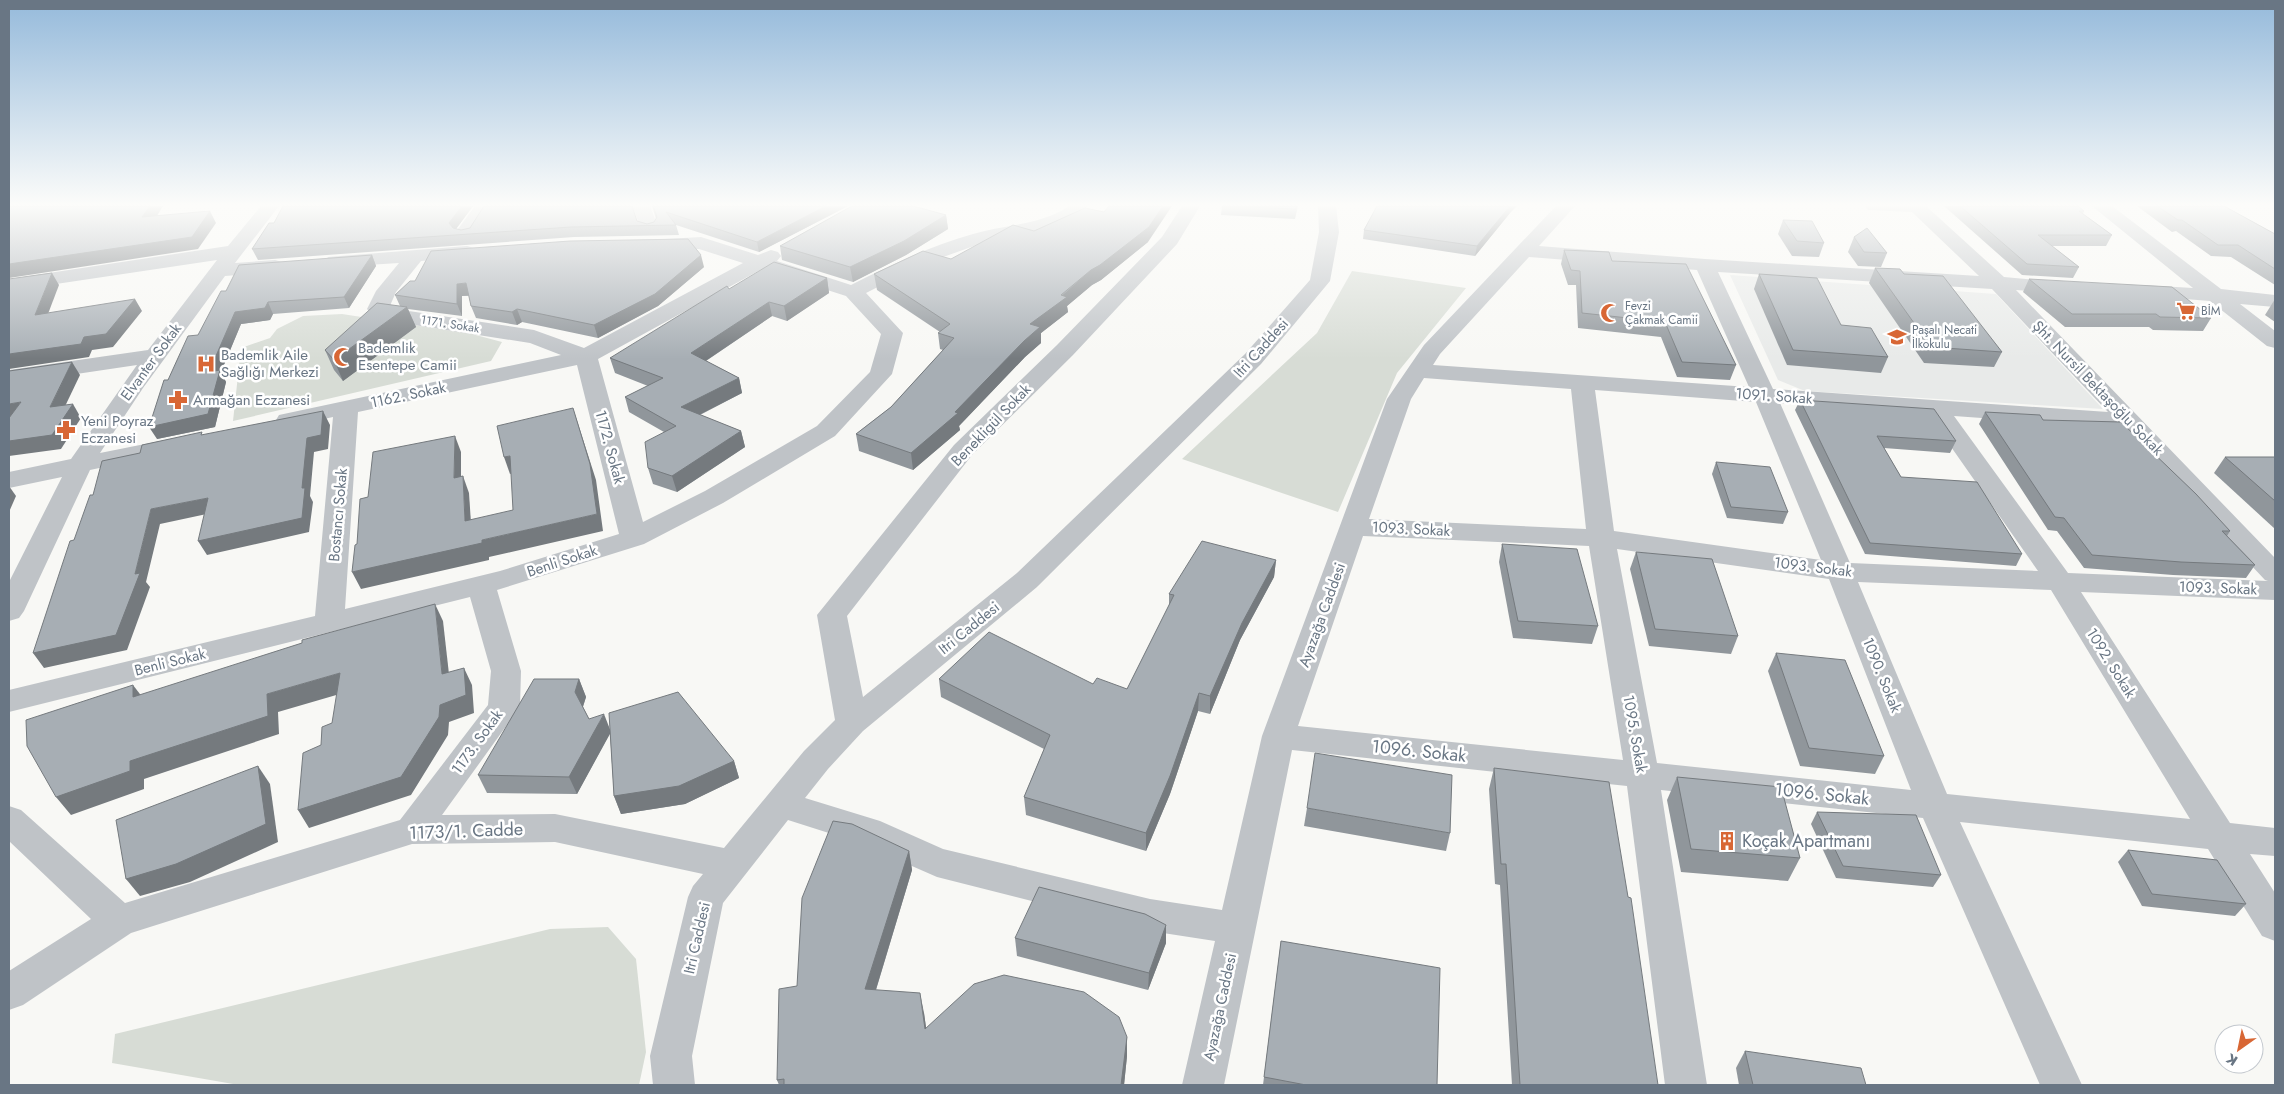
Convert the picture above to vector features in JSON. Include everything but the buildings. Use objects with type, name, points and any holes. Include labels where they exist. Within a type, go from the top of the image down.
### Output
[{"type":"street","points":[[9,286],[195,257]]},
{"type":"street","name":"Elvanter Sokak","points":[[9,611],[80,465],[155,356],[229,257]]},
{"type":"street","points":[[317,263],[400,257]]},
{"type":"street","name":"1171. Sokak","points":[[414,257],[386,291],[378,309],[384,314],[534,337],[586,356]]},
{"type":"street","name":"Benli Sokak","points":[[9,701],[481,585],[634,538],[714,497],[826,431],[881,374],[892,332],[853,292],[745,257]]},
{"type":"street","name":"1162. Sokak","points":[[270,424],[586,356],[769,257]]},
{"type":"street","points":[[853,292],[925,257]]},
{"type":"street","name":"Benekligül Sokak","points":[[852,723],[832,615],[963,450],[1066,350],[1154,257]]},
{"type":"street","name":"Itri Caddesi","points":[[674,1085],[671,1056],[706,897],[816,760],[852,723],[1027,580],[1253,359],[1320,282],[1324,257]]},
{"type":"street","name":"Ayazağa Caddesi","points":[[1203,1085],[1278,736],[1399,400],[1432,350],[1518,257]]},
{"type":"street","points":[[1602,257],[2087,288]]},
{"type":"street","name":"Şht. Nursil Bektaşoğlu Sokak","points":[[1971,257],[1998,283],[2275,574]]},
{"type":"street","points":[[2168,257],[2275,340]]},
{"type":"street","points":[[219,270],[298,264]]},
{"type":"street","name":"1090. Sokak","points":[[1705,265],[1765,396],[1840,572],[1935,806],[2061,1085]]},
{"type":"street","points":[[2126,290],[2216,294],[2275,301]]},
{"type":"street","points":[[9,377],[155,356]]},
{"type":"street","name":"1172. Sokak","points":[[586,356],[634,538]]},
{"type":"street","name":"1091. Sokak","points":[[1418,371],[2130,421]]},
{"type":"street","name":"1095. Sokak","points":[[1582,383],[1601,538],[1642,775],[1686,1085]]},
{"type":"street","name":"Bostancı Sokak","points":[[329,622],[346,408]]},
{"type":"street","name":"1092. Sokak","points":[[1936,408],[2060,582],[2275,925]]},
{"type":"street","points":[[9,480],[194,441]]},
{"type":"street","name":"1093. Sokak","points":[[1353,527],[1601,538],[1840,572],[2275,591]]},
{"type":"street","name":"1173. Sokak","points":[[412,830],[504,707],[506,671],[481,585]]},
{"type":"street","name":"1096. Sokak","points":[[1278,736],[2275,842]]},
{"type":"street","points":[[781,804],[868,830],[937,862],[1150,915],[1237,928]]},
{"type":"street","points":[[9,820],[119,921]]},
{"type":"street","name":"1173/1. Cadde","points":[[9,992],[119,921],[412,830],[555,828],[732,865]]},
{"type":"shaded area","points":[[1352,271],[1466,288],[1397,373],[1338,512],[1182,459],[1317,333]]},
{"type":"shaded area","name":"Paşalı Necati İlkokulu","points":[[1730,275],[1996,294],[2103,409],[1805,391],[1778,380]]},
{"type":"shaded area","points":[[342,314],[472,334],[502,342],[491,361],[233,421],[241,348],[270,338],[277,329],[303,316]]},
{"type":"shaded area","points":[[608,927],[636,959],[646,1052],[639,1085],[239,1085],[112,1063],[115,1034],[550,929]]},
{"type":"place","name":"BİM","points":[[2186,311]]},
{"type":"place","name":"Fevzi Çakmak Camii","points":[[1610,313]]},
{"type":"place","name":"Paşalı Necati İlkokulu","points":[[1897,337]]},
{"type":"place","name":"Bademlik Esentepe Camii","points":[[343,357]]},
{"type":"place","name":"Bademlik Aile Sağlığı Merkezi","points":[[206,364]]},
{"type":"place","name":"Armağan Eczanesi","points":[[178,400]]},
{"type":"place","name":"Yeni Poyraz Eczanesi","points":[[66,430]]},
{"type":"place","name":"Koçak Apartmanı","points":[[1727,841]]}]
